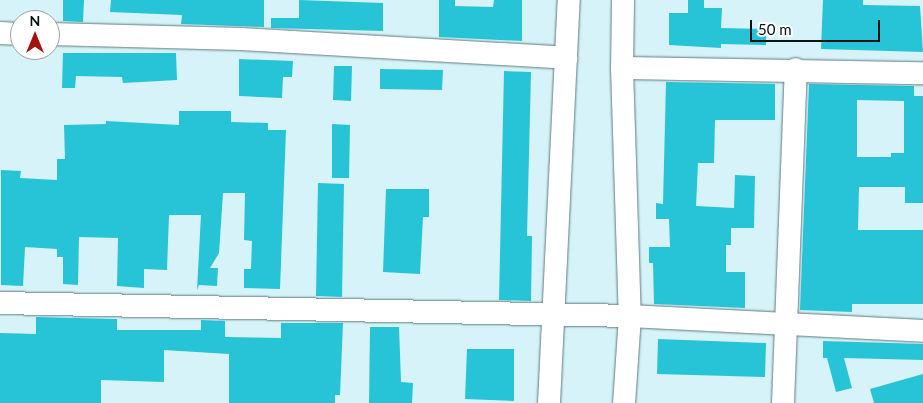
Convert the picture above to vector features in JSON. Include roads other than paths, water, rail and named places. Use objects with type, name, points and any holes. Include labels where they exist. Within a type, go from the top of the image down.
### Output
[{"type":"street","points":[[549,403],[569,0]]},
{"type":"street","points":[[623,0],[622,68],[630,316],[624,403]]},
{"type":"street","points":[[60,34],[241,39],[566,58]]},
{"type":"street","points":[[622,68],[796,69],[923,73]]},
{"type":"street","points":[[783,403],[796,69]]},
{"type":"street","points":[[0,303],[630,316],[786,326],[923,331]]}]
